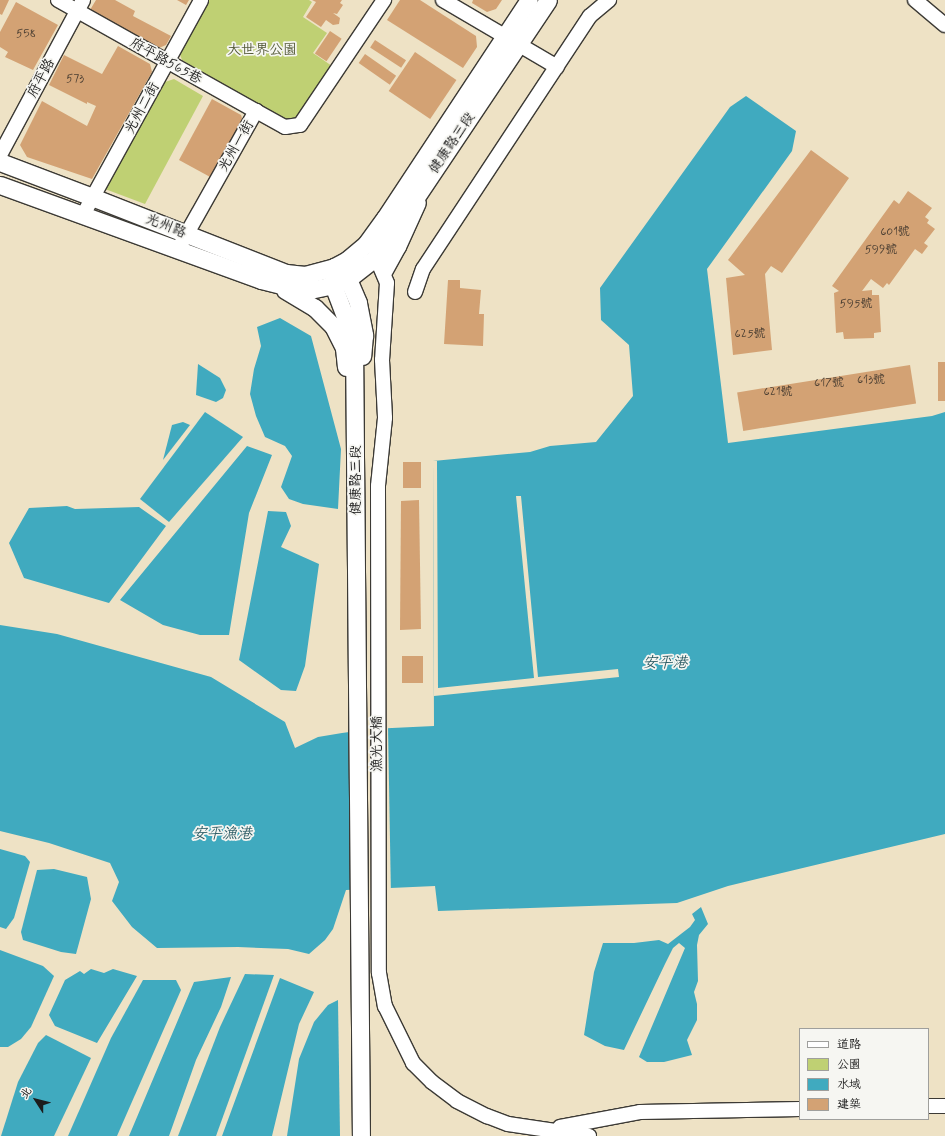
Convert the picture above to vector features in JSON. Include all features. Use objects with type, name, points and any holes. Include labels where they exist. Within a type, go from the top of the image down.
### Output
[{"type":"street","name":"府平路565巷","points":[[58,0],[80,6],[167,62],[256,111]]},
{"type":"street","name":"光州二街","points":[[84,215],[92,196],[201,0]]},
{"type":"street","name":"光州一街","points":[[178,250],[256,111],[285,128],[300,125],[384,0]]},
{"type":"street","points":[[443,0],[557,67]]},
{"type":"street","name":"健康路三段","points":[[340,282],[376,257],[432,173],[512,40],[529,0]]},
{"type":"street","name":"健康路三段","points":[[356,539],[354,340],[340,282],[334,267],[347,260],[366,244],[512,40],[548,0]]},
{"type":"street","points":[[415,292],[423,269],[590,16],[609,0]]},
{"type":"street","points":[[915,0],[945,25]]},
{"type":"street","name":"府平路","points":[[0,155],[80,6]]},
{"type":"street","name":"光州路","points":[[0,162],[92,196],[286,273],[305,275],[334,267]]},
{"type":"street","points":[[384,274],[399,247],[432,173]]},
{"type":"street","name":"光州路","points":[[0,185],[261,280],[292,288],[310,290],[340,282]]},
{"type":"street","name":"漁光大橋","points":[[376,257],[387,283],[382,360],[385,418],[378,486],[379,973],[385,1006],[413,1063],[422,1073],[445,1092],[486,1116],[508,1124],[549,1129]]},
{"type":"street","points":[[261,280],[290,292],[310,305],[333,326],[344,348],[356,422]]},
{"type":"street","name":"漁光大橋","points":[[356,539],[361,1136]]},
{"type":"street","points":[[929,1106],[945,1106]]},
{"type":"street","points":[[549,1129],[640,1112],[799,1109]]},
{"type":"street","points":[[549,1129],[589,1136]]},
{"type":"green space","name":"大世界公園","points":[[207,0],[309,0],[312,2],[303,17],[327,33],[313,53],[332,66],[296,120],[287,123],[182,60],[179,52]]},
{"type":"green space","points":[[174,79],[203,96],[145,204],[105,189],[165,82]]},
{"type":"water","name":"安平港","points":[[746,96],[796,131],[792,151],[707,269],[728,443],[932,416],[945,412],[945,834],[728,886],[677,903],[438,911],[435,886],[346,890],[333,929],[325,940],[309,954],[288,949],[238,947],[157,948],[132,927],[112,901],[119,882],[110,863],[49,843],[0,831],[0,625],[57,634],[211,677],[285,722],[295,748],[318,737],[342,733],[371,729],[434,726],[433,461],[530,452],[550,446],[596,442],[633,396],[629,345],[601,320],[600,288],[730,107]]},
{"type":"water","points":[[280,318],[311,336],[341,449],[338,509],[303,504],[289,499],[281,487],[292,456],[285,446],[265,437],[256,416],[250,394],[254,369],[261,346],[257,327]]},
{"type":"water","points":[[198,364],[220,378],[226,390],[223,398],[216,402],[196,395]]},
{"type":"water","points":[[205,412],[243,437],[169,522],[140,499]]},
{"type":"water","points":[[183,422],[190,425],[163,460],[172,425]]},
{"type":"water","points":[[247,446],[272,455],[249,513],[229,635],[200,635],[163,625],[120,600]]},
{"type":"water","points":[[67,506],[75,509],[139,507],[166,526],[109,603],[24,578],[9,543],[29,508]]},
{"type":"water","points":[[268,511],[286,512],[291,526],[281,547],[319,564],[305,666],[296,691],[281,690],[239,660]]},
{"type":"water","points":[[0,849],[25,856],[30,862],[14,918],[6,929],[0,927]]},
{"type":"water","points":[[54,869],[87,877],[91,899],[76,954],[61,952],[23,940],[21,932],[37,870]]},
{"type":"water","points":[[701,907],[708,924],[699,935],[697,945],[698,981],[694,992],[697,1004],[697,1020],[687,1040],[692,1055],[664,1062],[647,1062],[639,1057],[685,948],[679,943],[673,948],[624,1050],[605,1046],[584,1035],[594,972],[603,943],[634,943],[659,940],[668,944],[690,927],[695,920],[692,914]]},
{"type":"water","points":[[0,950],[43,966],[54,976],[31,1027],[21,1039],[8,1047],[0,1047]]},
{"type":"water","points":[[91,969],[104,973],[113,969],[137,976],[97,1043],[55,1026],[49,1015],[65,980],[80,971],[84,974]]},
{"type":"water","points":[[245,974],[274,975],[216,1136],[178,1136],[220,1027]]},
{"type":"water","points":[[231,977],[221,1007],[196,1060],[169,1136],[129,1136],[194,982]]},
{"type":"water","points":[[280,978],[314,992],[299,1024],[272,1136],[222,1136]]},
{"type":"water","points":[[143,980],[176,980],[181,990],[117,1136],[68,1136],[111,1038]]},
{"type":"water","points":[[338,1000],[340,1136],[287,1136],[299,1059],[314,1022],[328,1005]]},
{"type":"water","points":[[46,1035],[91,1058],[54,1136],[1,1136],[18,1082],[38,1043]]},
{"type":"pier","points":[[433,461],[437,461],[438,688],[534,678],[516,496],[521,496],[538,677],[618,669],[619,677],[434,696]]},
{"type":"pier","points":[[388,726],[391,889],[352,890],[349,727]]},
{"type":"building","points":[[0,0],[9,0],[2,15],[0,14]]},
{"type":"building","points":[[96,0],[115,0],[135,11],[133,16],[171,36],[166,45],[159,48],[90,10]]},
{"type":"building","points":[[177,0],[189,0],[186,5]]},
{"type":"building","points":[[312,0],[342,0],[340,3],[343,5],[337,14],[333,13],[340,18],[339,24],[333,25],[326,20],[321,27],[306,17],[316,2]]},
{"type":"building","points":[[400,0],[420,0],[476,36],[477,47],[463,68],[387,20]]},
{"type":"building","points":[[473,0],[502,0],[496,9],[487,12],[472,3]]},
{"type":"building","points":[[16,2],[58,25],[33,70],[5,57],[8,52],[0,47],[0,32]]},
{"type":"building","points":[[330,31],[342,39],[327,61],[315,53]]},
{"type":"building","points":[[375,40],[406,60],[401,68],[370,48]]},
{"type":"building","points":[[118,46],[150,64],[152,72],[92,179],[27,157],[20,145],[42,101],[87,126],[96,106],[87,102],[87,104],[49,85],[64,55],[102,74]]},
{"type":"building","points":[[415,52],[456,80],[430,119],[389,91]]},
{"type":"building","points":[[365,54],[396,76],[390,85],[359,63]]},
{"type":"building","points":[[212,99],[241,115],[243,122],[212,178],[179,160]]},
{"type":"building","points":[[811,150],[849,178],[782,273],[771,266],[765,274],[772,350],[733,355],[726,278],[745,275],[728,260]]},
{"type":"building","points":[[908,191],[932,208],[925,217],[929,220],[927,223],[935,229],[924,243],[928,246],[922,254],[915,249],[889,285],[887,283],[883,288],[871,279],[862,291],[872,290],[872,295],[879,295],[881,332],[874,333],[874,338],[844,339],[843,332],[836,333],[834,293],[839,291],[832,286],[894,200],[899,204]]},
{"type":"building","points":[[448,280],[460,280],[460,288],[481,290],[479,314],[484,314],[483,346],[444,344]]},
{"type":"building","points":[[938,362],[945,362],[945,401],[938,401]]},
{"type":"building","points":[[910,365],[916,404],[743,431],[737,392]]},
{"type":"building","points":[[403,462],[421,462],[421,488],[403,488]]},
{"type":"building","points":[[419,500],[421,629],[400,630],[401,501]]},
{"type":"building","points":[[402,656],[423,656],[423,683],[402,683]]},
{"type":"water label","name":"安平漁港","points":[[222,835]]}]
